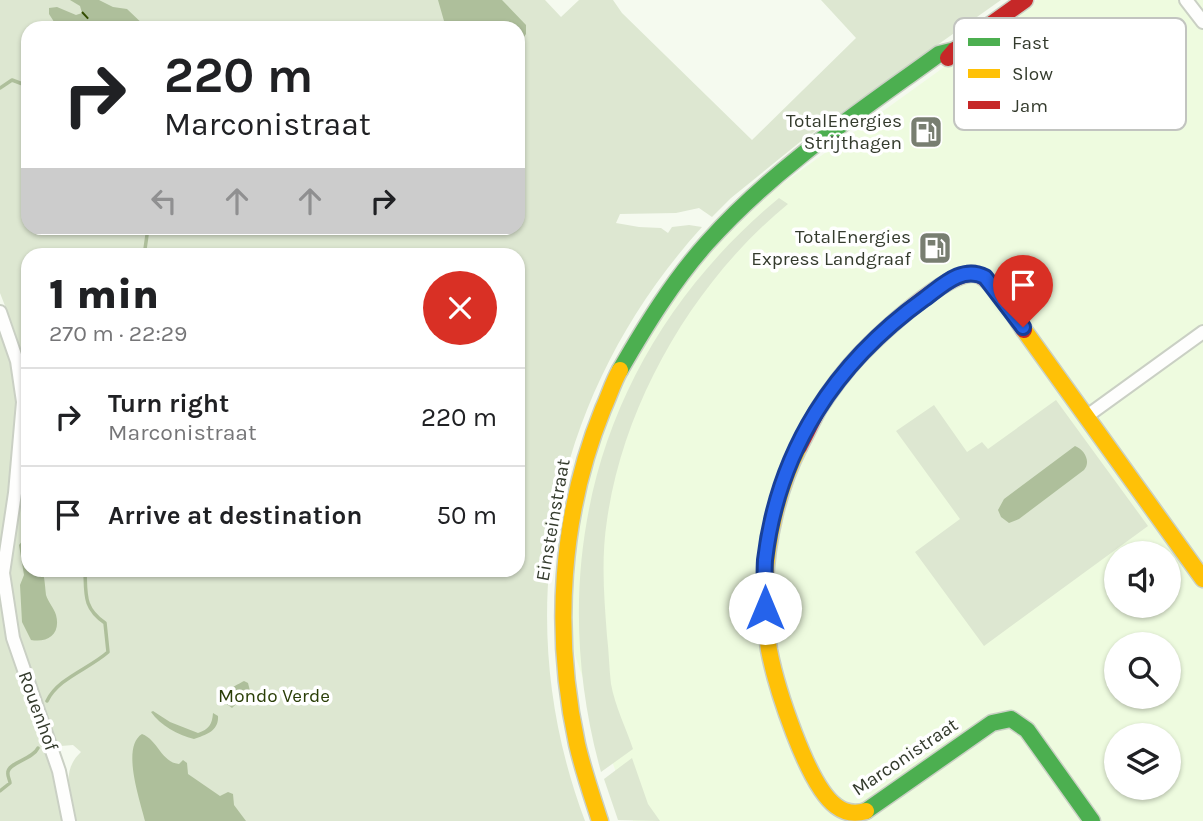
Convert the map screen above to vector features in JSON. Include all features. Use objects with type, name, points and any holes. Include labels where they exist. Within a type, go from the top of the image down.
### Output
[{"type":"street","name":"Einsteinstraat","points":[[1000,18],[1025,0]]},
{"type":"street","points":[[1186,0],[1203,22]]},
{"type":"street","name":"Einsteinstraat","points":[[600,821],[585,780],[571,721],[561,622],[563,566],[581,471],[611,388],[653,312],[706,243],[792,162],[939,54],[954,50]]},
{"type":"street","name":"Marconistraat","points":[[1087,416],[991,283],[978,274],[956,276],[882,331],[840,377],[811,421],[788,468],[774,511],[765,563],[765,608],[769,652],[786,715],[806,761],[830,800],[841,811],[848,814],[865,812],[992,723],[1012,719],[1027,730],[1092,821]]},
{"type":"street","name":"Rouenhof","points":[[0,312],[17,361],[21,388]]},
{"type":"street","points":[[1203,332],[1087,416],[1203,579]]},
{"type":"street","name":"Rouenhof","points":[[21,425],[16,482],[1,573],[13,638],[59,771],[69,821]]},
{"type":"shaded area","points":[[70,0],[99,0],[113,7],[127,9],[140,21],[54,21],[49,14],[49,8],[57,7],[76,15],[82,13],[80,6]]},
{"type":"shaded area","points":[[438,0],[502,0],[522,21],[444,21]]},
{"type":"shaded area","points":[[1037,0],[1203,0],[1203,821],[633,821],[569,638],[569,591],[580,504],[612,402],[653,325],[721,239],[775,189],[954,60],[954,130],[1186,130],[1186,18],[1012,18]]},
{"type":"shaded area","points":[[1075,446],[1082,450],[1086,457],[1084,470],[1019,519],[1009,523],[1001,517],[998,510],[1004,499]]},
{"type":"shaded area","points":[[23,577],[44,577],[46,595],[57,622],[52,636],[43,640],[31,640],[22,622],[20,585]]},
{"type":"shaded area","points":[[244,681],[248,683],[250,691],[232,708],[224,702],[225,695]]},
{"type":"shaded area","points":[[151,712],[170,722],[198,733],[209,726],[213,713],[218,716],[218,721],[211,732],[194,739],[164,725]]},
{"type":"shaded area","points":[[142,734],[168,759],[179,764],[183,760],[187,763],[188,774],[220,796],[228,792],[233,794],[234,805],[246,821],[145,821],[132,762],[136,741]]},
{"type":"green space","name":"Mondo Verde","points":[[0,0],[545,0],[561,17],[579,0],[613,0],[622,13],[752,140],[856,38],[821,0],[1001,0],[976,18],[954,18],[954,33],[800,142],[731,198],[712,217],[699,208],[676,213],[620,214],[616,223],[661,228],[668,233],[672,227],[702,227],[651,291],[610,360],[579,432],[558,507],[548,584],[549,663],[561,742],[585,821],[75,821],[69,775],[81,752],[73,745],[61,746],[51,733],[30,674],[18,628],[9,571],[21,471],[21,577],[525,577],[525,248],[21,248],[21,370],[14,329],[0,293]]},
{"type":"green space","points":[[779,198],[788,204],[754,235],[694,306],[647,388],[629,431],[607,520],[604,578],[611,684],[633,749],[601,772],[584,691],[579,611],[585,533],[602,458],[630,386],[669,318],[719,255]]},
{"type":"green space","points":[[0,322],[18,387],[13,465],[0,555]]},
{"type":"green space","points":[[1056,400],[1148,526],[1128,541],[1104,541],[1104,558],[984,646],[915,552],[960,519],[896,431],[934,405],[967,452],[982,442],[988,449]]},
{"type":"green space","points":[[0,605],[53,771],[63,821],[0,821]]},
{"type":"green space","points":[[632,758],[648,804],[660,821],[618,820],[604,779]]},
{"type":"waterway","points":[[0,88],[12,80],[21,83]]},
{"type":"waterway","points":[[145,248],[147,235]]},
{"type":"waterway","points":[[47,701],[58,686],[108,652],[105,623],[89,606],[85,577]]},
{"type":"waterway","points":[[0,791],[10,783],[9,769],[38,748]]},
{"type":"ferry route","points":[[82,12],[90,21]]},
{"type":"traffic: fast","points":[[620,370],[671,288],[707,243],[760,190],[848,120],[939,54],[954,50]]},
{"type":"traffic: fast","points":[[866,811],[992,723],[1011,719],[1027,730],[1092,821]]},
{"type":"traffic: slow","points":[[1024,330],[1203,579]]},
{"type":"traffic: slow","points":[[600,821],[579,754],[569,702],[563,617],[565,575],[577,490],[603,409],[620,370]]},
{"type":"traffic: slow","points":[[799,447],[779,497],[768,551],[765,594],[769,650],[794,734],[814,778],[825,795],[839,808],[851,812],[866,811]]},
{"type":"traffic: jam","points":[[1000,18],[1025,0]]},
{"type":"traffic: jam","points":[[948,58],[954,51]]},
{"type":"traffic: jam","points":[[799,447],[819,408],[853,363],[897,320],[948,282],[963,275],[975,274],[982,277],[1002,298],[1024,330]]},
{"type":"place","name":"TotalEnergies Strijthagen","points":[[926,132]]},
{"type":"place","name":"TotalEnergies Express Landgraaf","points":[[935,248]]},
{"type":"route","points":[[765,608],[768,540],[788,468],[811,421],[840,377],[860,353],[882,331],[922,300],[956,276],[965,273],[985,277],[1023,327]]}]
